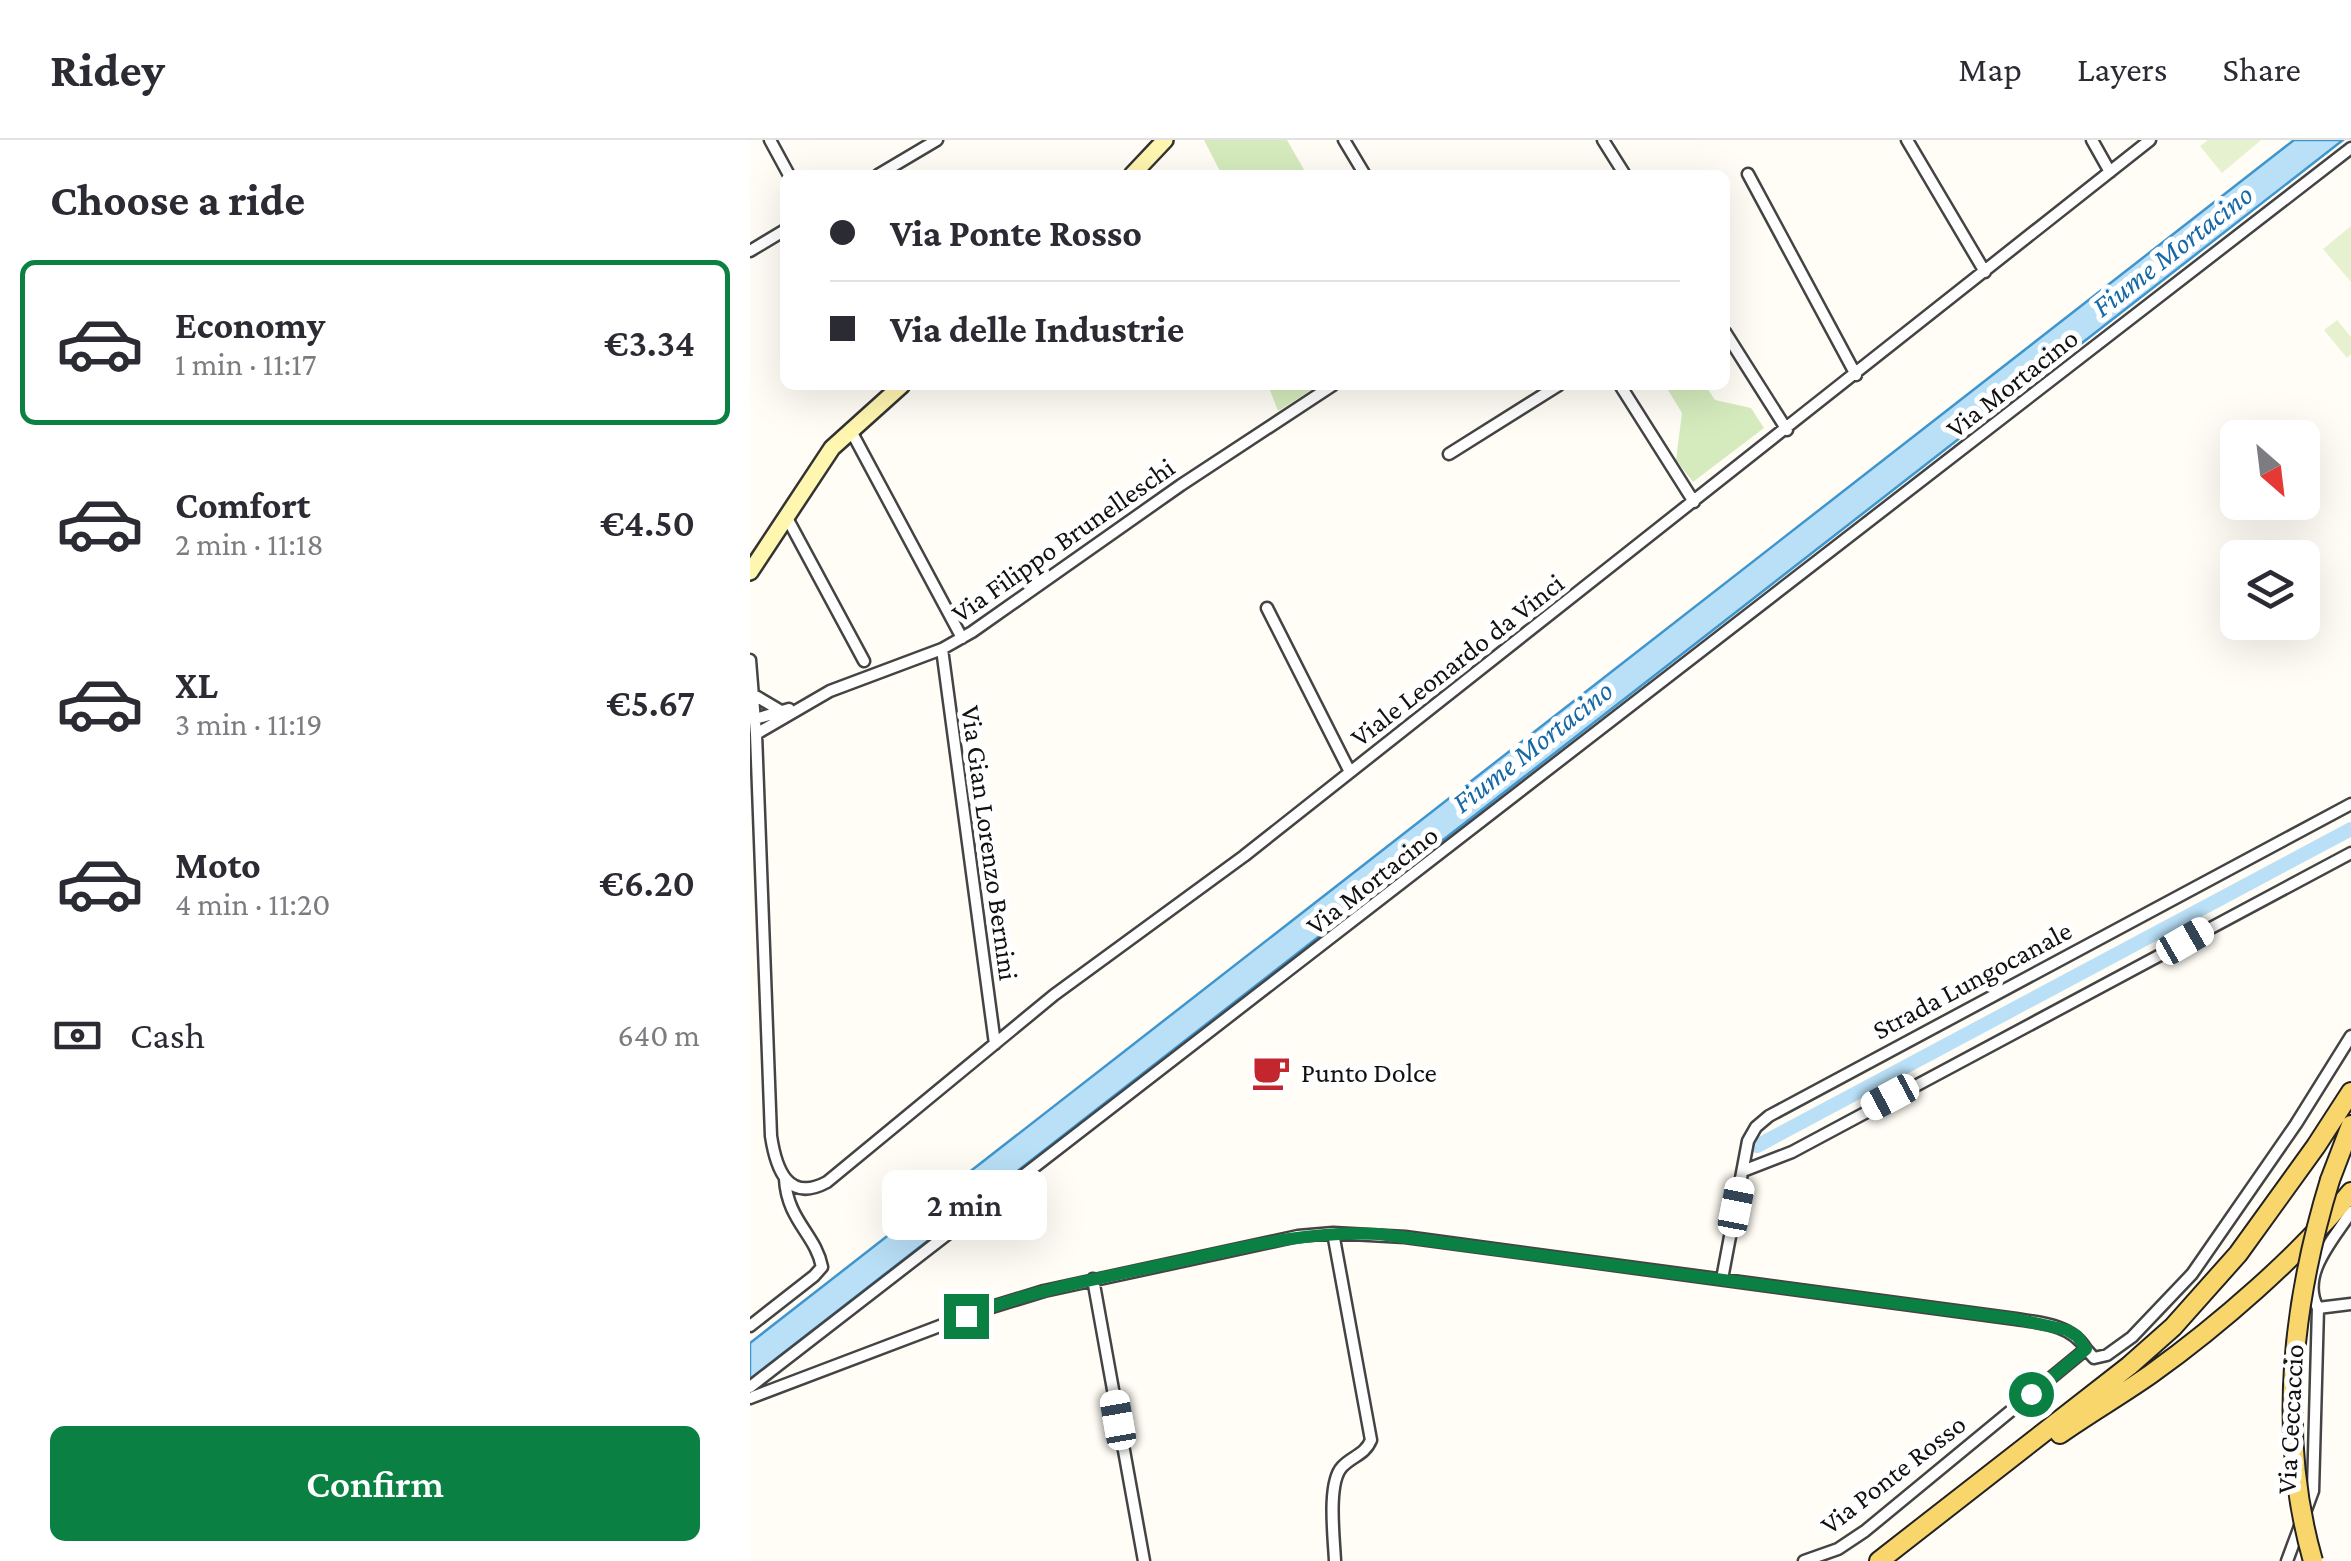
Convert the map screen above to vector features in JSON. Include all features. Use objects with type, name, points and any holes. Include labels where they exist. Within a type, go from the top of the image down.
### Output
[{"type":"main road","points":[[1879,1561],[2167,1333],[2238,1254],[2351,1092]]},
{"type":"main road","points":[[2313,1561],[2295,1478],[2294,1364],[2306,1271],[2330,1180],[2351,1125]]},
{"type":"main road","points":[[1899,1561],[2029,1457],[2198,1338],[2281,1263],[2351,1192]]},
{"type":"street","points":[[770,140],[786,170]]},
{"type":"street","points":[[887,170],[938,140]]},
{"type":"street","points":[[1137,170],[1165,140]]},
{"type":"street","points":[[1344,140],[1362,170]]},
{"type":"street","points":[[1603,140],[1623,170]]},
{"type":"street","points":[[1907,140],[1985,272]]},
{"type":"street","points":[[2092,140],[2110,172]]},
{"type":"street","name":"Viale Leonardo da Vinci","points":[[785,1178],[801,1189],[827,1182],[1065,987],[1218,876],[2150,140]]},
{"type":"street","name":"Via Mortacino","points":[[750,1387],[2351,148]]},
{"type":"street","points":[[1748,174],[1856,375]]},
{"type":"street","points":[[750,251],[780,233]]},
{"type":"street","points":[[1730,340],[1787,430]]},
{"type":"street","points":[[750,572],[829,452],[896,390]]},
{"type":"street","name":"Via Filippo Brunelleschi","points":[[756,734],[862,678],[962,638],[1181,485],[1326,390]]},
{"type":"street","points":[[1449,454],[1551,390]]},
{"type":"street","points":[[1623,390],[1694,502]]},
{"type":"street","points":[[850,429],[962,638]]},
{"type":"street","points":[[786,515],[864,661]]},
{"type":"street","points":[[1266,608],[1350,772]]},
{"type":"street","name":"Via Gian Lorenzo Bernini","points":[[942,649],[994,1044]]},
{"type":"street","points":[[750,660],[771,1129],[792,1213],[822,1267],[750,1326]]},
{"type":"street","points":[[754,696],[781,712]]},
{"type":"street","name":"Via Filippo Brunelleschi","points":[[755,719],[805,705]]},
{"type":"street","name":"Strada Lungocanale","points":[[1722,1279],[1750,1136],[1773,1114],[2351,804]]},
{"type":"street","points":[[1743,1171],[1792,1152],[2351,854]]},
{"type":"street","points":[[750,1398],[982,1310],[1093,1280],[1285,1239],[1333,1233],[1405,1237],[2027,1320],[2072,1332],[2090,1356],[2098,1358],[2132,1337],[2196,1270],[2351,1036]]},
{"type":"street","points":[[2318,1308],[2311,1294],[2312,1279],[2351,1212]]},
{"type":"street","points":[[1333,1233],[1371,1440],[1366,1450],[1345,1464],[1336,1476],[1335,1561]]},
{"type":"street","points":[[1093,1280],[1144,1561]]},
{"type":"street","name":"Via Ceccaccio","points":[[2287,1561],[2313,1491],[2318,1308],[2351,1304]]},
{"type":"street","name":"Via Ponte Rosso","points":[[1804,1561],[1833,1552],[1856,1538],[2086,1349]]},
{"type":"green space","points":[[1204,140],[1287,140],[1304,170],[1219,170]]},
{"type":"green space","points":[[2208,140],[2261,140],[2222,173],[2200,146]]},
{"type":"green space","points":[[2351,226],[2351,282],[2323,249]]},
{"type":"green space","points":[[2337,320],[2351,337],[2351,354],[2347,358],[2324,330]]},
{"type":"green space","points":[[1270,390],[1311,390],[1278,411]]},
{"type":"green space","points":[[1668,390],[1708,390],[1715,400],[1751,408],[1764,428],[1693,482],[1676,460],[1682,413]]},
{"type":"water","name":"Fiume Mortacino","points":[[2294,140],[2343,140],[750,1379],[750,1343]]},
{"type":"waterway","points":[[1757,1146],[2351,829]]},
{"type":"place","name":"Punto Dolce","points":[[1271,1072]]},
{"type":"route","points":[[966,1316],[1062,1286],[1285,1239],[1333,1233],[1379,1234],[2016,1319],[2072,1332],[2086,1349],[2031,1394]]}]
